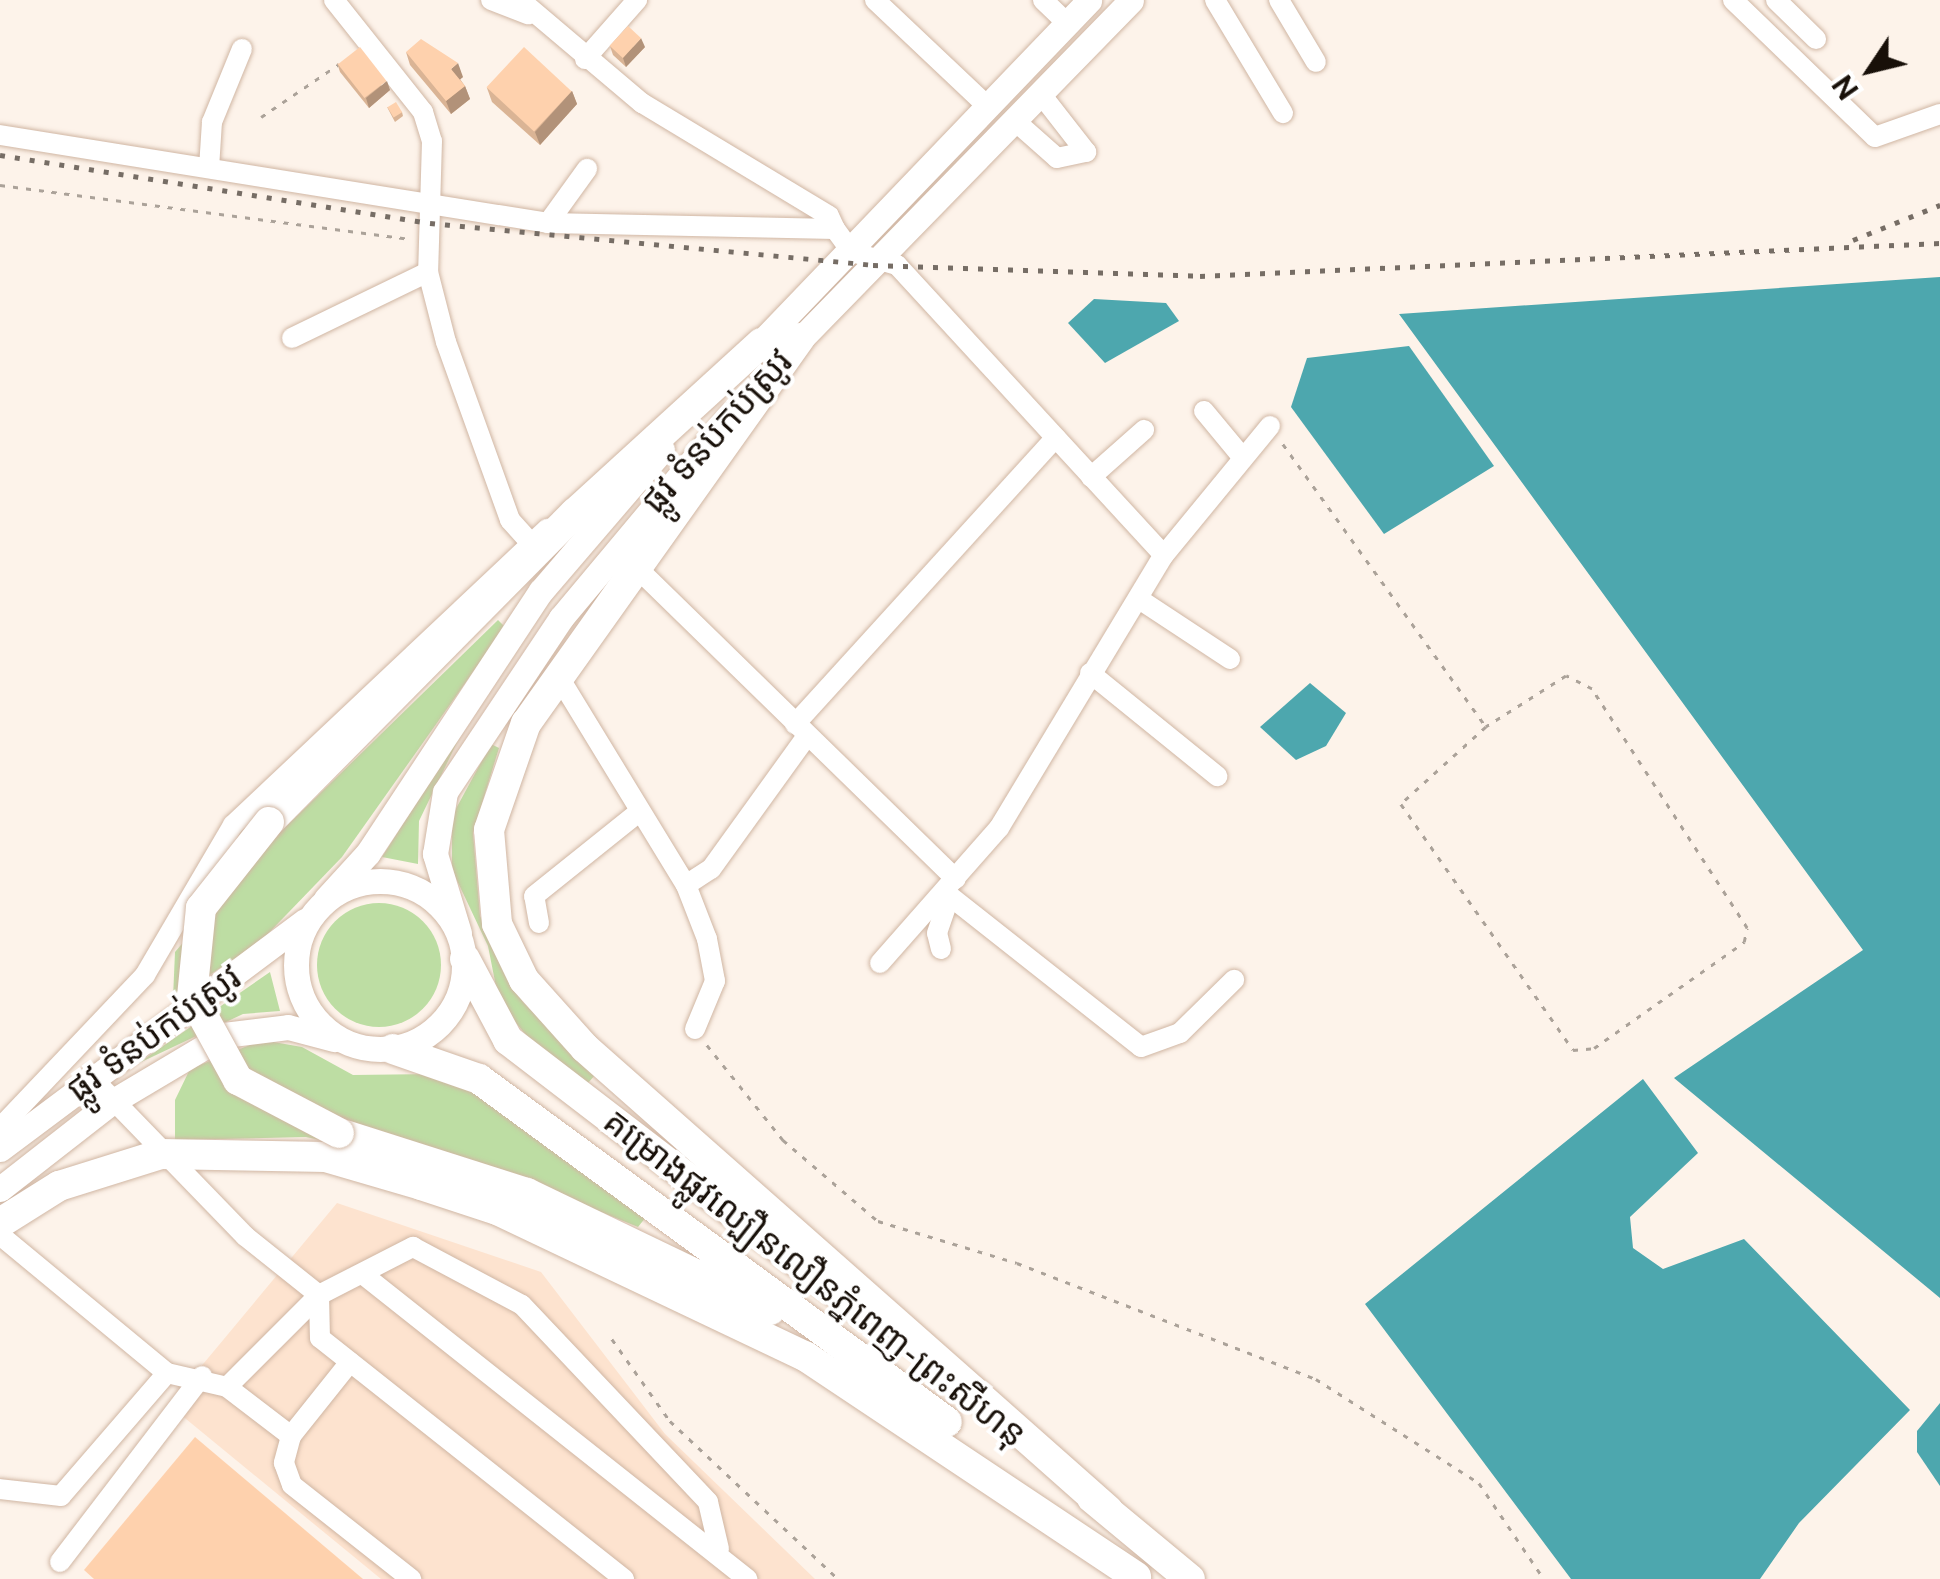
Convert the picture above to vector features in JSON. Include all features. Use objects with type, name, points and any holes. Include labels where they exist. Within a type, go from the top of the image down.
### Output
[{"type":"highway","points":[[800,338],[556,674],[506,766],[489,830],[489,892],[524,980],[585,1048],[1108,1510]]},
{"type":"highway","points":[[761,343],[534,547],[269,822],[202,908],[192,996],[238,1080],[340,1133],[527,1193],[645,1245],[947,1422]]},
{"type":"highway","name":"គម្រោងផ្លូវល្បឿនលឿនភ្នំពេញ-ព្រះសីហនុ","points":[[462,946],[508,1040],[674,1160],[1190,1579]]},
{"type":"highway","name":"គម្រោងផ្លូវល្បឿនលឿនភ្នំពេញ-ព្រះសីហនុ","points":[[394,1049],[479,1078],[947,1422],[1137,1578]]},
{"type":"highway","points":[[0,1223],[59,1186],[161,1154],[326,1157],[497,1210],[805,1356],[1137,1578]]},
{"type":"main road","name":"ផ្លូវ ទំនប់កប់ស្រូវ","points":[[0,1149],[90,1076],[318,908],[368,853],[496,653],[594,524],[1089,0]]},
{"type":"main road","name":"ផ្លូវ ទំនប់កប់ស្រូវ","points":[[462,946],[435,854],[445,792],[633,526],[800,338],[1132,0]]},
{"type":"main road","points":[[374,880],[401,882],[435,902],[462,946],[454,1008],[418,1042],[394,1049],[345,1042],[321,1026],[300,988],[297,945],[318,908],[374,880]]},
{"type":"main road","name":"ផ្លូវ ទំនប់កប់ស្រូវ","points":[[0,1189],[110,1103],[182,1057],[252,1027],[345,1042]]},
{"type":"street","points":[[0,1128],[145,974],[233,824],[534,547],[510,520],[468,406],[428,272],[430,204],[424,112],[334,0]]},
{"type":"street","points":[[492,0],[524,7],[585,59],[835,229],[852,252],[897,265],[1164,556]]},
{"type":"street","points":[[585,59],[637,0]]},
{"type":"street","points":[[875,0],[988,106]]},
{"type":"street","points":[[1043,0],[1067,23]]},
{"type":"street","points":[[1214,0],[1283,114]]},
{"type":"street","points":[[1279,0],[1316,62]]},
{"type":"street","points":[[1733,0],[1875,137],[1940,114]]},
{"type":"street","points":[[1776,0],[1816,38]]},
{"type":"street","points":[[209,168],[212,122],[242,48]]},
{"type":"street","points":[[1014,120],[1057,158],[1086,152],[1040,93]]},
{"type":"street","points":[[0,135],[548,223],[835,229]]},
{"type":"street","points":[[548,223],[588,169]]},
{"type":"street","points":[[292,338],[428,272]]},
{"type":"street","points":[[1204,410],[1242,456]]},
{"type":"street","points":[[880,963],[950,891],[999,828],[1164,556],[1270,426]]},
{"type":"street","points":[[1092,477],[1144,430]]},
{"type":"street","points":[[686,885],[712,869],[801,730],[1056,438]]},
{"type":"street","points":[[635,566],[801,730],[950,891],[1148,1050],[1204,1014],[1234,980]]},
{"type":"street","points":[[1138,599],[1230,659]]},
{"type":"street","points":[[1090,673],[1217,776]]},
{"type":"street","points":[[556,674],[686,885],[716,980],[695,1029]]},
{"type":"street","points":[[538,924],[534,896],[640,811]]},
{"type":"street","points":[[942,950],[936,933],[950,891]]},
{"type":"street","points":[[90,1076],[110,1103],[161,1154],[282,1266],[320,1295]]},
{"type":"street","points":[[0,1235],[166,1373],[202,1376],[228,1387],[290,1436]]},
{"type":"street","points":[[228,1387],[320,1295],[365,1276],[412,1246],[522,1306],[708,1502],[719,1549]]},
{"type":"street","points":[[365,1276],[719,1549],[746,1579]]},
{"type":"street","points":[[320,1295],[320,1338],[624,1579]]},
{"type":"street","points":[[350,1362],[290,1436],[284,1463],[292,1485],[411,1579]]},
{"type":"street","points":[[3,1495],[61,1496],[166,1373]]},
{"type":"street","points":[[60,1562],[202,1376]]},
{"type":"path","points":[[262,116],[370,42]]},
{"type":"path","points":[[0,184],[429,242]]},
{"type":"path","points":[[1270,426],[1486,727]]},
{"type":"path","points":[[1566,676],[1592,689],[1747,928],[1744,942],[1594,1048],[1573,1050],[1401,804],[1486,727],[1566,676]]},
{"type":"path","points":[[695,1029],[783,1140],[878,1221],[1018,1263],[1316,1379],[1479,1483],[1544,1579]]},
{"type":"path","points":[[612,1339],[670,1421],[838,1579]]},
{"type":"shaded area","points":[[337,1203],[541,1272],[665,1434],[815,1579],[381,1579],[169,1405]]},
{"type":"green space","points":[[498,620],[505,627],[342,857],[260,942],[173,999],[175,952],[262,850]]},
{"type":"green space","points":[[464,728],[419,821],[418,864],[382,857]]},
{"type":"green space","points":[[491,744],[499,748],[473,833],[480,916],[523,1002],[595,1075],[588,1083],[530,1040],[499,1002],[488,946],[452,870],[452,816]]},
{"type":"green space","points":[[379,903],[403,907],[423,921],[437,941],[441,965],[437,989],[423,1009],[403,1023],[379,1027],[355,1023],[335,1009],[321,989],[317,965],[321,941],[335,921],[355,907]]},
{"type":"green space","points":[[270,972],[280,1011],[243,1014],[137,1064]]},
{"type":"green space","points":[[262,1040],[302,1047],[353,1075],[433,1074],[461,1083],[646,1217],[638,1227],[532,1184],[306,1137],[175,1140],[175,1100],[190,1069]]},
{"type":"water","points":[[1940,277],[1940,1298],[1674,1078],[1863,950],[1399,314]]},
{"type":"water","points":[[1094,299],[1166,303],[1179,321],[1105,363],[1068,323]]},
{"type":"water","points":[[1409,346],[1494,466],[1384,534],[1291,407],[1307,358]]},
{"type":"water","points":[[1310,683],[1346,713],[1326,746],[1296,760],[1260,727]]},
{"type":"water","points":[[1643,1079],[1698,1153],[1630,1217],[1633,1248],[1663,1269],[1744,1239],[1910,1410],[1799,1523],[1760,1579],[1571,1579],[1365,1304]]},
{"type":"water","points":[[1940,1403],[1940,1486],[1917,1452],[1917,1431]]},
{"type":"building","points":[[628,26],[641,38],[623,58],[610,46]]},
{"type":"building","points":[[421,39],[458,63],[451,69],[465,86],[446,101],[406,52]]},
{"type":"building","points":[[360,47],[386,81],[364,98],[338,64]]},
{"type":"building","points":[[524,47],[572,91],[534,132],[486,87]]},
{"type":"building","points":[[396,102],[402,112],[394,117],[387,107]]},
{"type":"building","points":[[195,1437],[363,1579],[94,1579],[84,1570]]},
{"type":"railway","points":[[0,155],[430,223],[873,265],[1200,276],[1940,243]]},
{"type":"railway","points":[[1853,240],[1940,205]]}]
